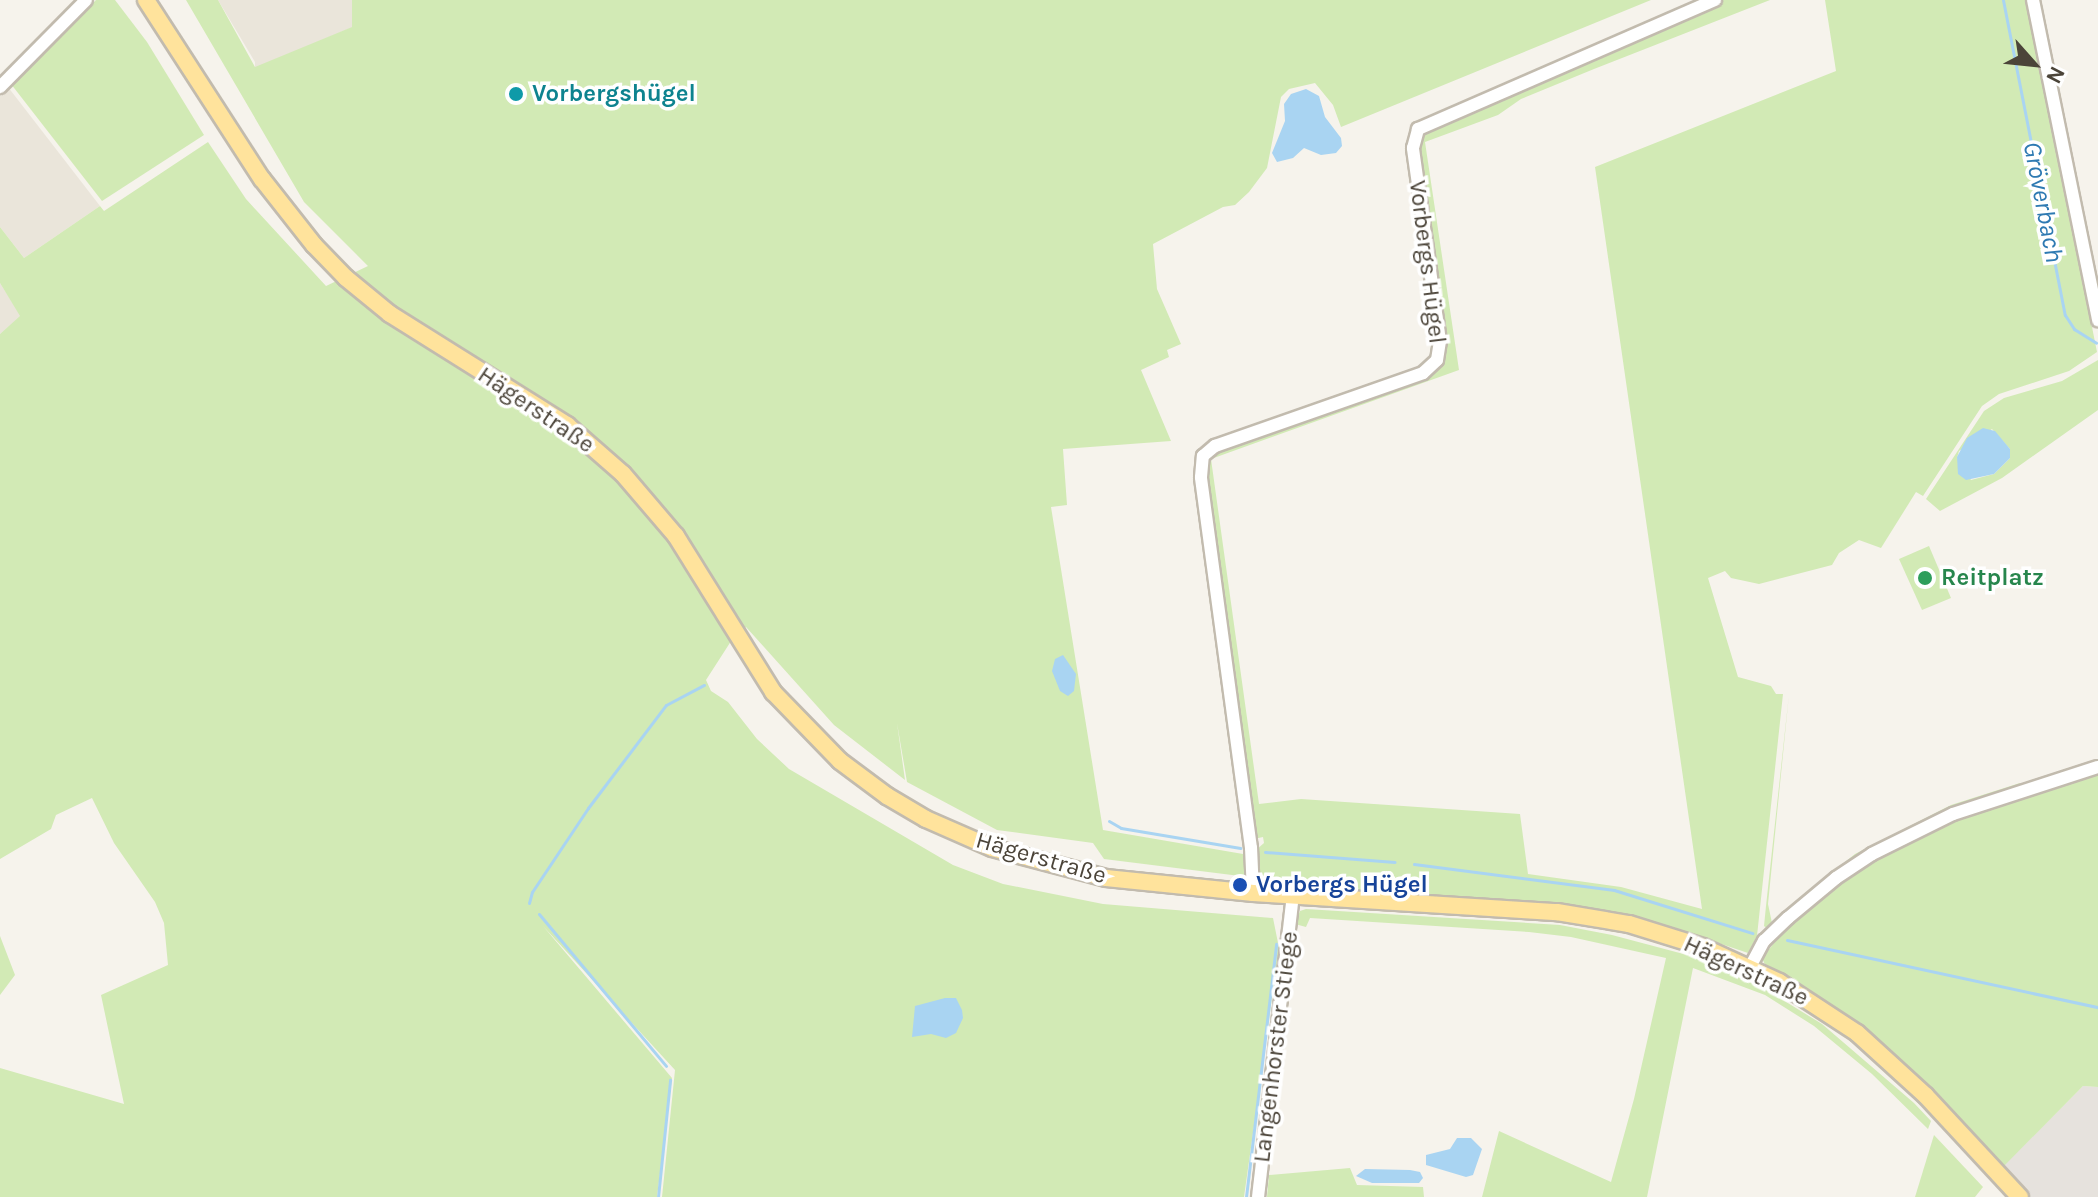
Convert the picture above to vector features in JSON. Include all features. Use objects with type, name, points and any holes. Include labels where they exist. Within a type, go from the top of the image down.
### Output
[{"type":"main road","name":"Hägerstraße","points":[[146,0],[262,179],[314,245],[346,278],[390,314],[567,425],[623,474],[676,536],[773,692],[840,761],[926,819],[1010,855],[1106,878],[1293,896],[1494,906],[1579,915],[1676,938],[1750,967],[1818,1005],[1873,1047],[1926,1096],[2020,1197]]},
{"type":"street","points":[[0,87],[86,0]]},
{"type":"street","name":"Vorbergs Hügel","points":[[1253,893],[1251,848],[1201,477],[1203,456],[1215,446],[1423,373],[1437,360],[1440,341],[1413,148],[1418,129],[1715,0]]},
{"type":"street","points":[[2033,0],[2098,320]]},
{"type":"street","points":[[1750,967],[1764,941],[1788,918],[1836,878],[1872,854],[1953,814],[2098,767]]},
{"type":"street","name":"Langenhorster Stiege","points":[[1258,1197],[1293,896]]},
{"type":"shaded area","points":[[218,0],[352,0],[353,27],[255,68],[255,62]]},
{"type":"shaded area","points":[[8,87],[100,206],[24,258],[0,227],[0,94]]},
{"type":"shaded area","points":[[0,283],[21,316],[0,334]]},
{"type":"shaded area","points":[[2083,1086],[2098,1087],[2098,1197],[2029,1197],[2001,1168]]},
{"type":"green space","points":[[96,0],[115,0],[147,42],[204,135],[102,201],[11,84]]},
{"type":"green space","points":[[186,0],[218,0],[255,67],[352,27],[352,0],[1651,0],[1341,127],[1333,105],[1315,83],[1289,89],[1281,97],[1267,168],[1249,192],[1235,205],[1223,207],[1153,244],[1157,289],[1181,344],[1167,350],[1169,357],[1141,370],[1171,441],[1063,449],[1067,505],[1051,507],[1103,830],[1243,854],[1248,877],[1104,859],[1093,843],[997,830],[907,782],[897,723],[905,780],[834,725],[746,627],[735,635],[706,680],[711,691],[728,702],[757,739],[789,769],[953,865],[1003,884],[1103,904],[1273,918],[1279,948],[1244,1197],[662,1197],[675,1070],[543,926],[672,1078],[657,1197],[0,1197],[0,1068],[124,1104],[101,995],[168,965],[164,923],[155,902],[114,843],[92,798],[56,815],[51,829],[0,859],[0,334],[20,316],[0,283],[0,227],[24,258],[100,206],[104,211],[208,142],[246,199],[326,286],[368,266],[304,202]]},
{"type":"green space","points":[[1722,0],[1770,0],[1521,99],[1498,115],[1425,142],[1459,370],[1211,459],[1259,804],[1301,799],[1520,814],[1528,874],[1621,887],[1702,909],[1595,167],[1836,71],[1825,0],[2027,0],[2097,352],[2069,371],[1999,394],[1982,406],[1923,496],[1916,492],[1881,548],[1859,540],[1839,553],[1832,565],[1759,584],[1731,578],[1725,571],[1708,578],[1738,677],[1771,686],[1776,694],[1783,694],[1757,936],[1748,953],[1665,925],[1614,914],[1524,901],[1411,894],[1406,883],[1394,893],[1264,886],[1258,879],[1256,850],[1264,843],[1263,837],[1254,839],[1204,480],[1208,458],[1215,451],[1437,368],[1416,147],[1420,134]]},
{"type":"green space","points":[[2098,360],[2098,410],[2002,478],[1940,511],[1926,499],[1984,411],[2004,398],[2062,381]],"holes":[[[1992,429],[2010,449],[2010,458],[1994,474],[1971,480],[1957,458],[1959,451]]]},
{"type":"green space","name":"Reitplatz","points":[[1929,546],[1951,598],[1922,610],[1899,559]]},
{"type":"green space","points":[[1789,694],[1768,904],[1772,923],[1779,917],[1769,930],[1764,926]]},
{"type":"green space","points":[[2098,770],[2098,1087],[2083,1086],[2003,1167],[1859,1027],[1766,967],[1762,958],[1790,923],[1848,872],[1933,826]]},
{"type":"green space","points":[[2020,783],[2018,789],[1973,803],[1796,901],[1855,854],[1951,805]]},
{"type":"green space","points":[[1300,911],[1560,925],[1691,956],[1765,989],[1822,1024],[1931,1121],[1928,1129],[1872,1074],[1814,1026],[1765,995],[1693,968],[1647,1197],[1482,1197],[1499,1131],[1611,1182],[1634,1099],[1666,958],[1571,937],[1529,932],[1310,918],[1306,927],[1295,924]]},
{"type":"green space","points":[[0,936],[15,975],[0,995]]},
{"type":"green space","points":[[1934,1135],[1983,1187],[1975,1197],[1915,1197]]},
{"type":"green space","points":[[1350,1168],[1357,1185],[1423,1187],[1424,1197],[1267,1197],[1269,1175]]},
{"type":"water","points":[[1306,89],[1319,96],[1325,117],[1341,138],[1342,146],[1336,153],[1321,155],[1304,148],[1293,158],[1277,162],[1272,153],[1285,121],[1284,104],[1291,94]]},
{"type":"water","points":[[1983,428],[1995,431],[2010,449],[2010,458],[1994,474],[1966,480],[1958,474],[1957,457],[1967,438]]},
{"type":"water","points":[[1063,655],[1076,674],[1074,691],[1068,696],[1060,691],[1052,671],[1055,659]]},
{"type":"water","points":[[956,998],[962,1010],[963,1018],[956,1033],[946,1038],[931,1034],[912,1037],[915,1006]]},
{"type":"water","points":[[1457,1138],[1471,1138],[1482,1149],[1473,1175],[1466,1177],[1426,1165],[1426,1155],[1450,1149]]},
{"type":"water","points":[[1365,1169],[1410,1170],[1420,1172],[1423,1178],[1419,1183],[1372,1183],[1356,1176]]},
{"type":"waterway","name":"Gröverbach","points":[[2003,0],[2065,315],[2074,329],[2096,343]]},
{"type":"waterway","points":[[529,903],[532,892],[588,808],[666,705],[704,685]]},
{"type":"waterway","points":[[1109,821],[1121,828],[1240,848]]},
{"type":"waterway","points":[[1265,852],[1395,862]]},
{"type":"waterway","points":[[1414,864],[1614,890],[1752,933]]},
{"type":"waterway","points":[[539,914],[666,1066]]},
{"type":"waterway","points":[[1787,940],[2098,1007]]},
{"type":"waterway","points":[[1246,1197],[1276,944]]},
{"type":"waterway","points":[[658,1197],[670,1080]]},
{"type":"place","name":"Vorbergshügel","points":[[516,94]]},
{"type":"place","name":"Reitplatz","points":[[1925,578]]},
{"type":"place","name":"Vorbergs Hügel","points":[[1240,885]]}]
